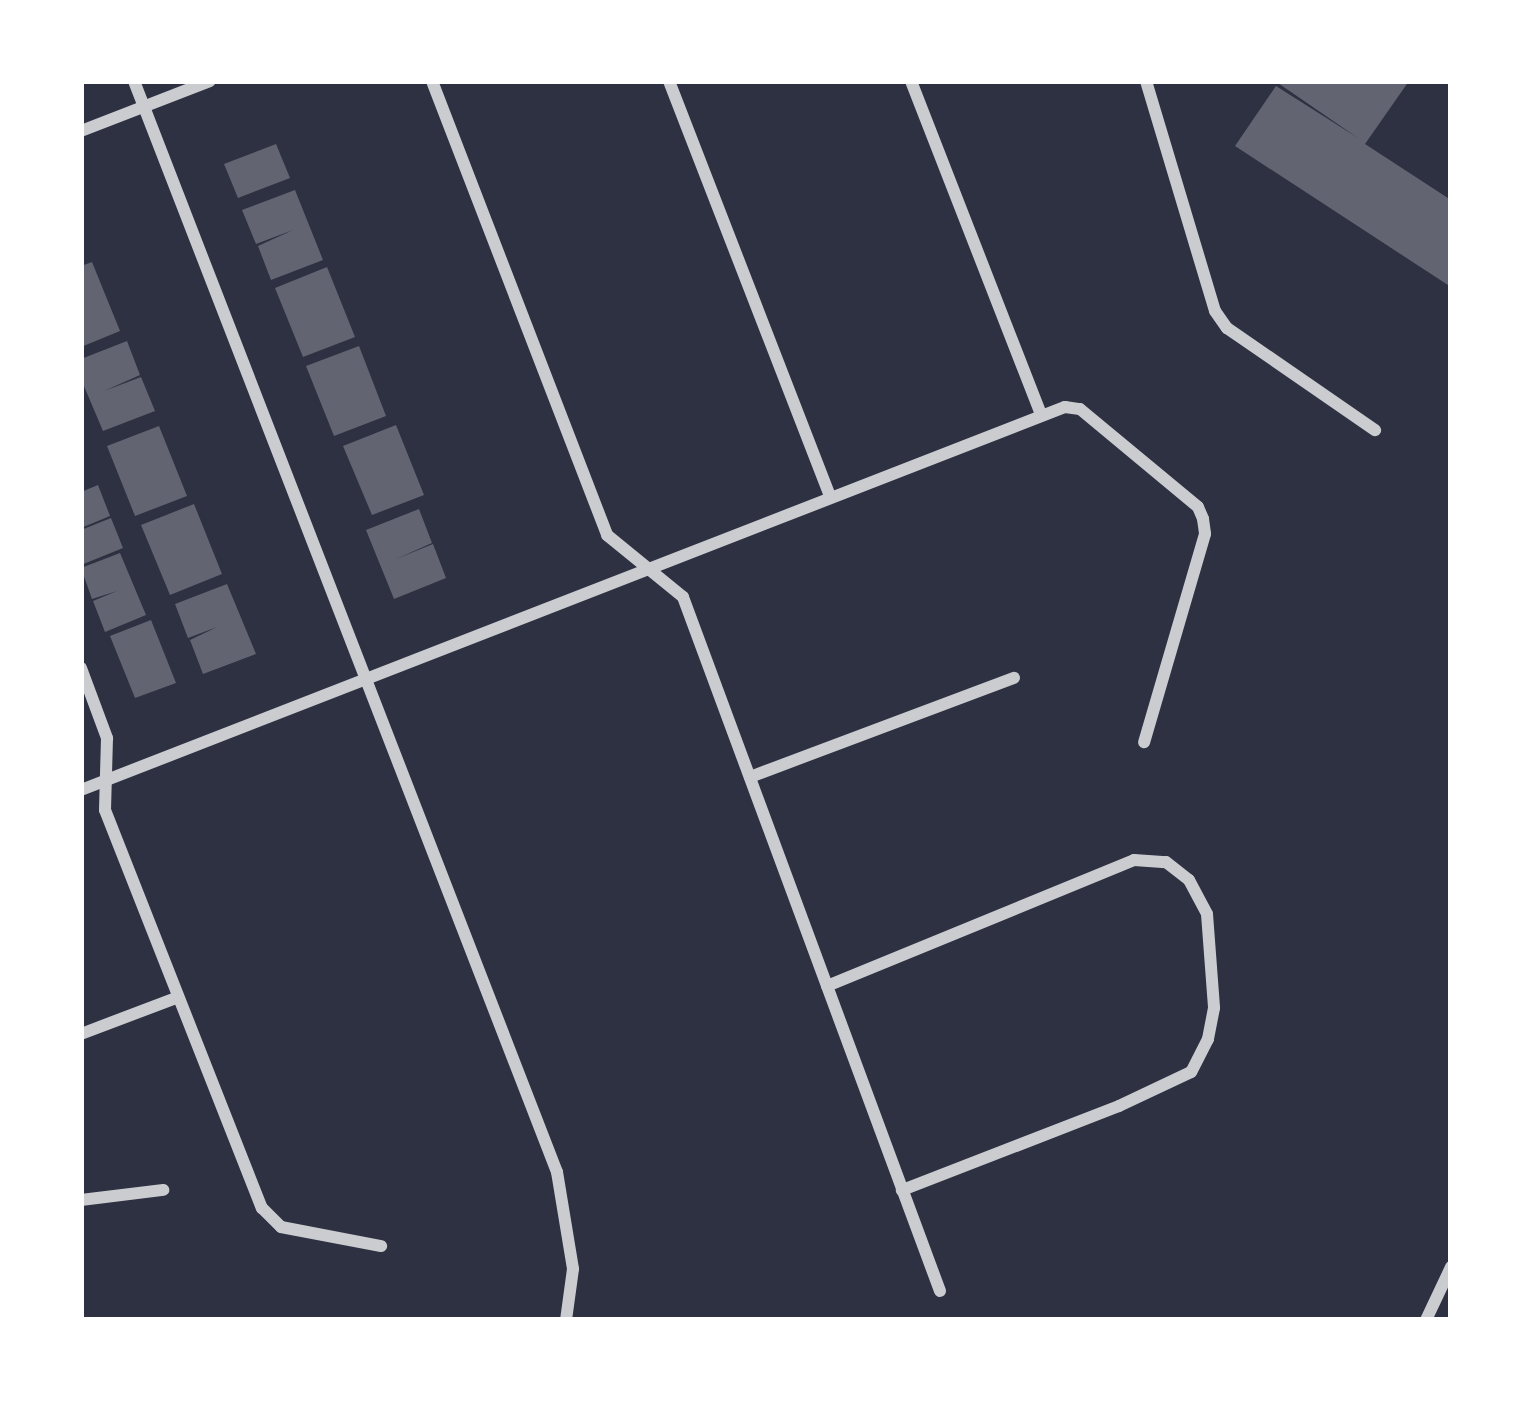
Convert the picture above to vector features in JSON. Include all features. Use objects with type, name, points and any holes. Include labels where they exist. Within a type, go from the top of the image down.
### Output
[{"type":"street","points":[[134,81],[557,1172],[573,1269],[566,1320]]},
{"type":"street","points":[[81,131],[210,81]]},
{"type":"street","points":[[432,81],[607,535],[683,597],[940,1292]]},
{"type":"street","points":[[669,81],[830,497]]},
{"type":"street","points":[[911,81],[1041,415]]},
{"type":"street","points":[[1146,81],[1215,310],[1227,328],[1375,430]]},
{"type":"street","points":[[1152,97],[1165,81]]},
{"type":"street","points":[[81,790],[1065,407],[1080,409],[1198,507],[1203,519],[1204,533],[1144,742]]},
{"type":"street","points":[[81,668],[107,738],[105,810],[176,998],[269,1221],[381,1246]]},
{"type":"street","points":[[750,777],[1014,678]]},
{"type":"street","points":[[827,986],[1134,860],[1166,862],[1189,880],[1207,914],[1214,1008],[1208,1039],[1191,1072],[1118,1106],[902,1190]]},
{"type":"street","points":[[81,1034],[176,998]]},
{"type":"street","points":[[81,1200],[163,1190]]},
{"type":"street","points":[[1426,1320],[1451,1268]]},
{"type":"building","points":[[1275,81],[1409,81],[1365,144],[1451,200],[1451,287],[1235,146],[1276,86],[1358,138]]},
{"type":"building","points":[[276,144],[290,178],[238,198],[224,164]]},
{"type":"building","points":[[295,190],[323,260],[271,280],[258,246],[293,230],[256,244],[242,210]]},
{"type":"building","points":[[92,262],[120,331],[81,347],[81,266]]},
{"type":"building","points":[[327,267],[355,337],[303,357],[275,288]]},
{"type":"building","points":[[127,341],[140,375],[104,391],[141,377],[155,411],[103,431],[81,379],[81,359]]},
{"type":"building","points":[[359,346],[386,416],[334,436],[306,366]]},
{"type":"building","points":[[396,425],[424,495],[372,515],[343,446]]},
{"type":"building","points":[[159,426],[187,496],[135,516],[107,446]]},
{"type":"building","points":[[98,485],[110,516],[81,528],[81,492]]},
{"type":"building","points":[[194,504],[222,574],[170,595],[141,525]]},
{"type":"building","points":[[419,509],[432,543],[396,559],[433,544],[446,578],[394,599],[366,530]]},
{"type":"building","points":[[111,518],[123,548],[81,565],[81,530]]},
{"type":"building","points":[[120,553],[146,615],[105,632],[93,601],[117,591],[92,599],[81,568]]},
{"type":"building","points":[[227,584],[256,654],[203,674],[190,640],[217,627],[188,638],[175,604]]},
{"type":"building","points":[[151,620],[176,683],[135,698],[110,636]]}]
